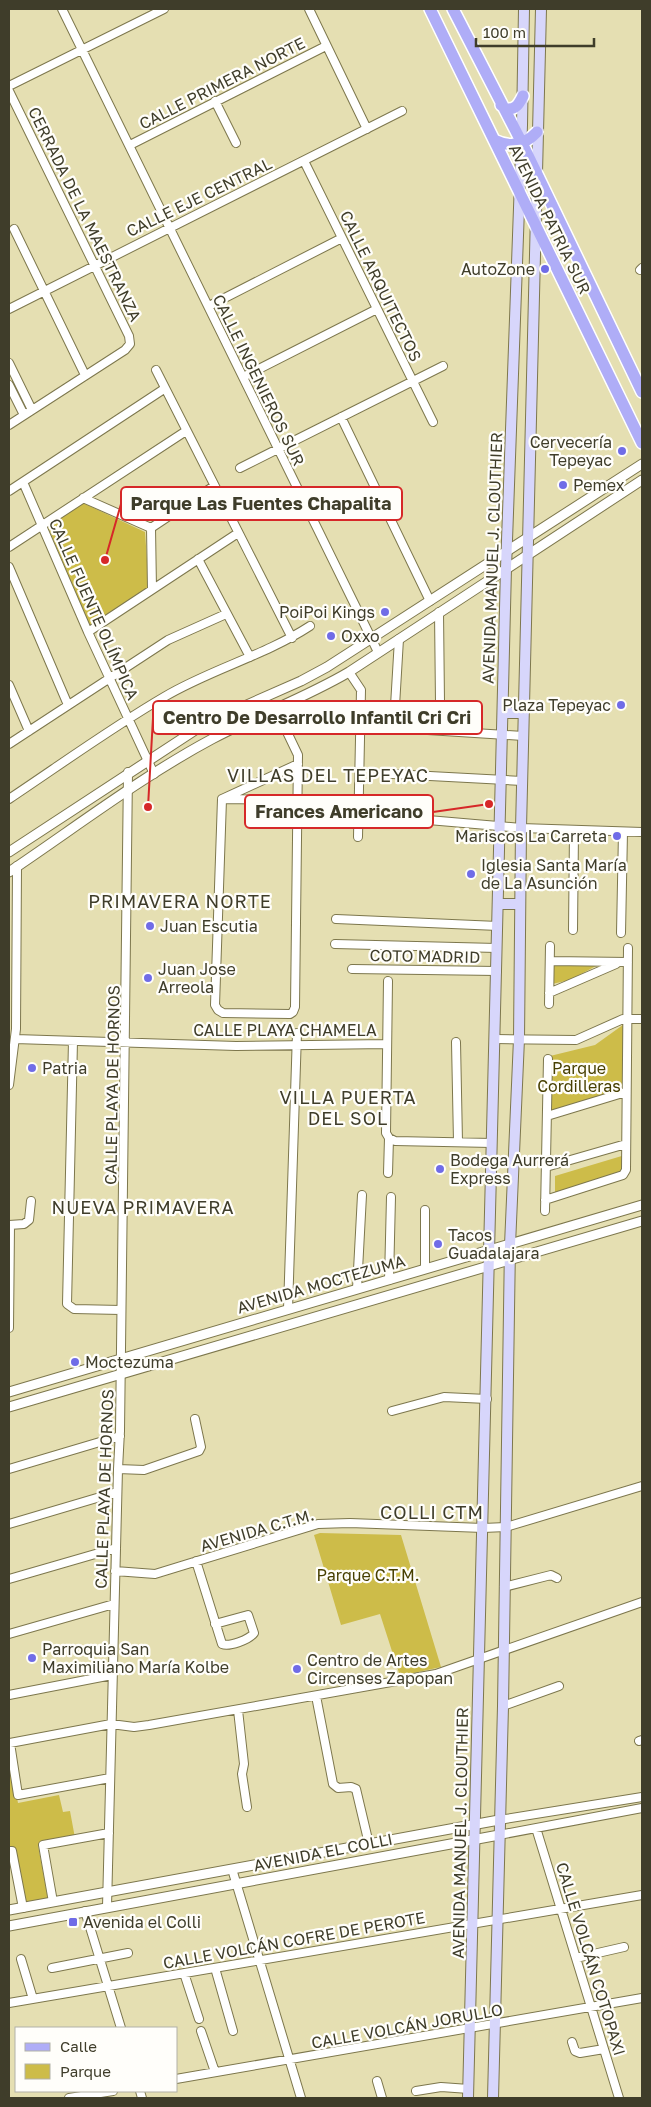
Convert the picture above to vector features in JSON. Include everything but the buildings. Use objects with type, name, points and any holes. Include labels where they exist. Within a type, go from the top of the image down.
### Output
[{"type":"main road","name":"AVENIDA PATRIA SUR","points":[[430,9],[642,443]]},
{"type":"main road","name":"AVENIDA PATRIA SUR","points":[[453,9],[522,144],[642,392]]},
{"type":"main road","name":"AVENIDA MANUEL J. CLOUTHIER","points":[[468,2094],[487,1399],[506,568],[522,144],[524,9]]},
{"type":"main road","points":[[494,2098],[503,1706],[510,1245],[519,1039],[522,781],[541,9]]},
{"type":"main road","points":[[501,105],[506,109],[513,108],[518,105],[523,96]]},
{"type":"main road","points":[[494,140],[504,144],[522,144],[537,132]]},
{"type":"main road","points":[[503,713],[524,713]]},
{"type":"main road","points":[[498,904],[520,904]]},
{"type":"street","name":"CALLE INGENIEROS SUR","points":[[62,9],[378,652]]},
{"type":"street","points":[[9,86],[164,9]]},
{"type":"street","points":[[309,9],[367,129]]},
{"type":"street","name":"CALLE PRIMERA NORTE","points":[[130,145],[326,46]]},
{"type":"street","name":"CERRADA DE LA MAESTRANZA","points":[[9,91],[129,336],[130,344],[125,350],[85,375]]},
{"type":"street","points":[[215,101],[236,144]]},
{"type":"street","name":"CALLE EJE CENTRAL","points":[[9,309],[402,111]]},
{"type":"street","name":"CALLE ARQUITECTOS","points":[[304,161],[433,422]]},
{"type":"street","points":[[9,425],[85,375],[14,229]]},
{"type":"street","points":[[209,306],[342,238]]},
{"type":"street","points":[[243,377],[378,309]]},
{"type":"street","points":[[9,363],[32,410]]},
{"type":"street","points":[[240,468],[443,366]]},
{"type":"street","points":[[156,370],[292,638]]},
{"type":"street","points":[[9,385],[24,416]]},
{"type":"street","points":[[9,491],[164,389]]},
{"type":"street","points":[[341,417],[430,601]]},
{"type":"street","points":[[9,547],[186,431]]},
{"type":"street","points":[[9,852],[128,772],[206,723],[301,681],[370,639],[642,464]]},
{"type":"street","points":[[9,1085],[15,1039],[12,1029],[13,869],[128,790],[213,738],[322,688],[349,672],[642,480]]},
{"type":"street","name":"CALLE FUENTE OLÍMPICA","points":[[23,482],[88,632],[154,774]]},
{"type":"street","points":[[151,528],[214,486]]},
{"type":"street","points":[[83,498],[151,528]]},
{"type":"street","points":[[151,528],[152,589]]},
{"type":"street","points":[[88,632],[238,533]]},
{"type":"street","points":[[198,559],[250,657]]},
{"type":"street","points":[[9,567],[68,705]]},
{"type":"street","points":[[439,612],[440,704]]},
{"type":"street","points":[[9,744],[168,640],[226,614]]},
{"type":"street","points":[[9,799],[164,697],[200,677],[272,649],[310,626]]},
{"type":"street","points":[[395,706],[399,639]]},
{"type":"street","points":[[349,672],[361,690],[358,836]]},
{"type":"street","points":[[9,685],[29,731]]},
{"type":"street","points":[[222,799],[215,1005],[218,1010],[224,1013],[286,1014],[293,1012],[295,1007],[298,755],[276,709]]},
{"type":"street","points":[[396,728],[523,736]]},
{"type":"street","points":[[222,799],[298,764]]},
{"type":"street","name":"CALLE PLAYA DE HORNOS","points":[[107,1907],[120,1436],[128,772]]},
{"type":"street","points":[[392,774],[522,781]]},
{"type":"street","points":[[222,799],[297,800]]},
{"type":"street","points":[[393,817],[521,828],[642,832]]},
{"type":"street","points":[[573,930],[574,831]]},
{"type":"street","points":[[621,933],[623,832]]},
{"type":"street","points":[[336,919],[498,926]]},
{"type":"street","points":[[335,944],[497,948]]},
{"type":"street","points":[[549,1004],[550,946]]},
{"type":"street","points":[[545,1200],[623,1174],[626,1170],[628,948]]},
{"type":"street","points":[[550,961],[628,962]]},
{"type":"street","points":[[549,993],[619,962]]},
{"type":"street","name":"COTO MADRID","points":[[352,969],[497,971]]},
{"type":"street","points":[[386,1044],[388,981]]},
{"type":"street","points":[[495,1039],[576,1040],[623,1018],[642,1019]]},
{"type":"street","points":[[288,1309],[297,1033]]},
{"type":"street","name":"CALLE PLAYA CHAMELA","points":[[15,1039],[297,1046],[386,1044],[386,1133],[389,1138],[388,1173]]},
{"type":"street","points":[[73,1041],[68,1304],[74,1309],[121,1310]]},
{"type":"street","points":[[456,1042],[458,1142]]},
{"type":"street","points":[[545,1211],[548,1059]]},
{"type":"street","points":[[547,1116],[626,1092]]},
{"type":"street","points":[[389,1138],[394,1141],[492,1143]]},
{"type":"street","points":[[546,1166],[626,1144]]},
{"type":"street","points":[[357,1289],[362,1195]]},
{"type":"street","points":[[389,1280],[391,1197]]},
{"type":"street","points":[[9,1328],[10,1225],[24,1224],[29,1220],[31,1200]]},
{"type":"street","name":"AVENIDA MOCTEZUMA","points":[[9,1392],[642,1205]]},
{"type":"street","points":[[425,1210],[426,1269]]},
{"type":"street","name":"AVENIDA MOCTEZUMA","points":[[9,1407],[642,1221]]},
{"type":"street","points":[[392,1411],[444,1397],[487,1399]]},
{"type":"street","points":[[118,1469],[144,1470],[201,1449],[195,1418]]},
{"type":"street","points":[[9,1469],[120,1436]]},
{"type":"street","name":"AVENIDA C.T.M.","points":[[115,1571],[155,1574],[318,1524],[350,1523],[483,1528],[506,1527],[642,1486]]},
{"type":"street","points":[[9,1524],[117,1492]]},
{"type":"street","points":[[9,1579],[116,1548]]},
{"type":"street","points":[[196,1561],[215,1624],[223,1645],[253,1635],[248,1615],[215,1624]]},
{"type":"street","points":[[504,1587],[551,1575],[557,1578]]},
{"type":"street","points":[[110,1778],[18,1795],[10,1743],[111,1724],[149,1725],[436,1674],[642,1602]]},
{"type":"street","points":[[9,1634],[114,1604]]},
{"type":"street","points":[[9,1694],[112,1675]]},
{"type":"street","points":[[503,1706],[559,1686]]},
{"type":"street","points":[[316,1696],[333,1784],[338,1788],[351,1787],[356,1789],[369,1844]]},
{"type":"street","points":[[238,1710],[244,1764],[242,1774],[247,1807]]},
{"type":"street","name":"AVENIDA EL COLLI","points":[[9,1910],[475,1824],[642,1797]]},
{"type":"street","name":"AVENIDA EL COLLI","points":[[9,1926],[642,1808]]},
{"type":"street","name":"CALLE VOLCÁN COTOPAXI","points":[[536,1828],[619,2098]]},
{"type":"street","points":[[53,1902],[43,1845],[109,1833]]},
{"type":"street","points":[[10,1851],[23,1908]]},
{"type":"street","points":[[232,1869],[301,2098]]},
{"type":"street","name":"CALLE VOLCÁN COFRE DE PEROTE","points":[[9,2003],[642,1895]]},
{"type":"street","points":[[86,1911],[121,2027]]},
{"type":"street","points":[[576,1958],[624,1946]]},
{"type":"street","points":[[52,1968],[128,1953]]},
{"type":"street","points":[[21,1959],[33,1999]]},
{"type":"street","points":[[215,1968],[233,2031]]},
{"type":"street","points":[[184,1973],[199,2019]]},
{"type":"street","name":"CALLE VOLCÁN JORULLO","points":[[178,2079],[642,1998]]},
{"type":"street","points":[[202,2031],[215,2072]]},
{"type":"street","points":[[572,2042],[575,2051],[580,2053],[604,2049]]},
{"type":"street","points":[[377,2081],[382,2098]]},
{"type":"street","points":[[416,2091],[441,2087],[468,2094]]},
{"type":"street","points":[[69,2098],[107,2092]]},
{"type":"green space","points":[[83,503],[145,532],[149,588],[90,627],[48,527]]},
{"type":"green space","points":[[552,963],[596,966],[570,980],[552,984]]},
{"type":"green space","name":"Parque Cordilleras","points":[[627,1022],[626,1092],[547,1116],[550,1056],[595,1045]]},
{"type":"green space","points":[[625,1155],[623,1175],[555,1197],[555,1176]]},
{"type":"green space","name":"Parque C.T.M.","points":[[320,1533],[401,1535],[441,1667],[400,1676],[380,1614],[341,1625],[314,1535]]},
{"type":"green space","points":[[9,1755],[18,1803],[59,1795],[63,1812],[70,1811],[75,1838],[38,1845],[48,1899],[25,1903],[15,1848],[9,1849]]},
{"type":"place","name":"AutoZone","points":[[545,269]]},
{"type":"place","name":"Cervecería Tepeyac","points":[[622,451]]},
{"type":"place","name":"Pemex","points":[[563,485]]},
{"type":"place","name":"Parque Las Fuentes Chapalita","points":[[105,560]]},
{"type":"place","name":"PoiPoi Kings","points":[[385,612]]},
{"type":"place","name":"Oxxo","points":[[331,636]]},
{"type":"place","name":"Plaza Tepeyac","points":[[621,705]]},
{"type":"place","name":"Frances Americano","points":[[489,804]]},
{"type":"place","name":"Centro De Desarrollo Infantil Cri Cri","points":[[148,807]]},
{"type":"place","name":"Mariscos La Carreta","points":[[617,836]]},
{"type":"place","name":"Iglesia Santa María de La Asunción","points":[[471,874]]},
{"type":"place","name":"Juan Escutia","points":[[150,926]]},
{"type":"place","name":"Juan Jose Arreola","points":[[148,978]]},
{"type":"place","name":"Patria","points":[[32,1068]]},
{"type":"place","name":"Bodega Aurrerá Express","points":[[440,1169]]},
{"type":"place","name":"Tacos Guadalajara","points":[[438,1244]]},
{"type":"place","name":"Moctezuma","points":[[75,1362]]},
{"type":"place","name":"Parroquia San Maximiliano María Kolbe","points":[[32,1658]]},
{"type":"place","name":"Centro de Artes Circenses Zapopan","points":[[297,1669]]},
{"type":"place","name":"Avenida el Colli","points":[[73,1922]]},
{"type":"district","name":"VILLAS DEL TEPEYAC","points":[[328,775]]},
{"type":"district","name":"PRIMAVERA NORTE","points":[[180,901]]},
{"type":"district","name":"VILLA PUERTA DEL SOL","points":[[348,1107]]},
{"type":"district","name":"NUEVA PRIMAVERA","points":[[143,1207]]},
{"type":"district","name":"COLLI CTM","points":[[432,1512]]}]
